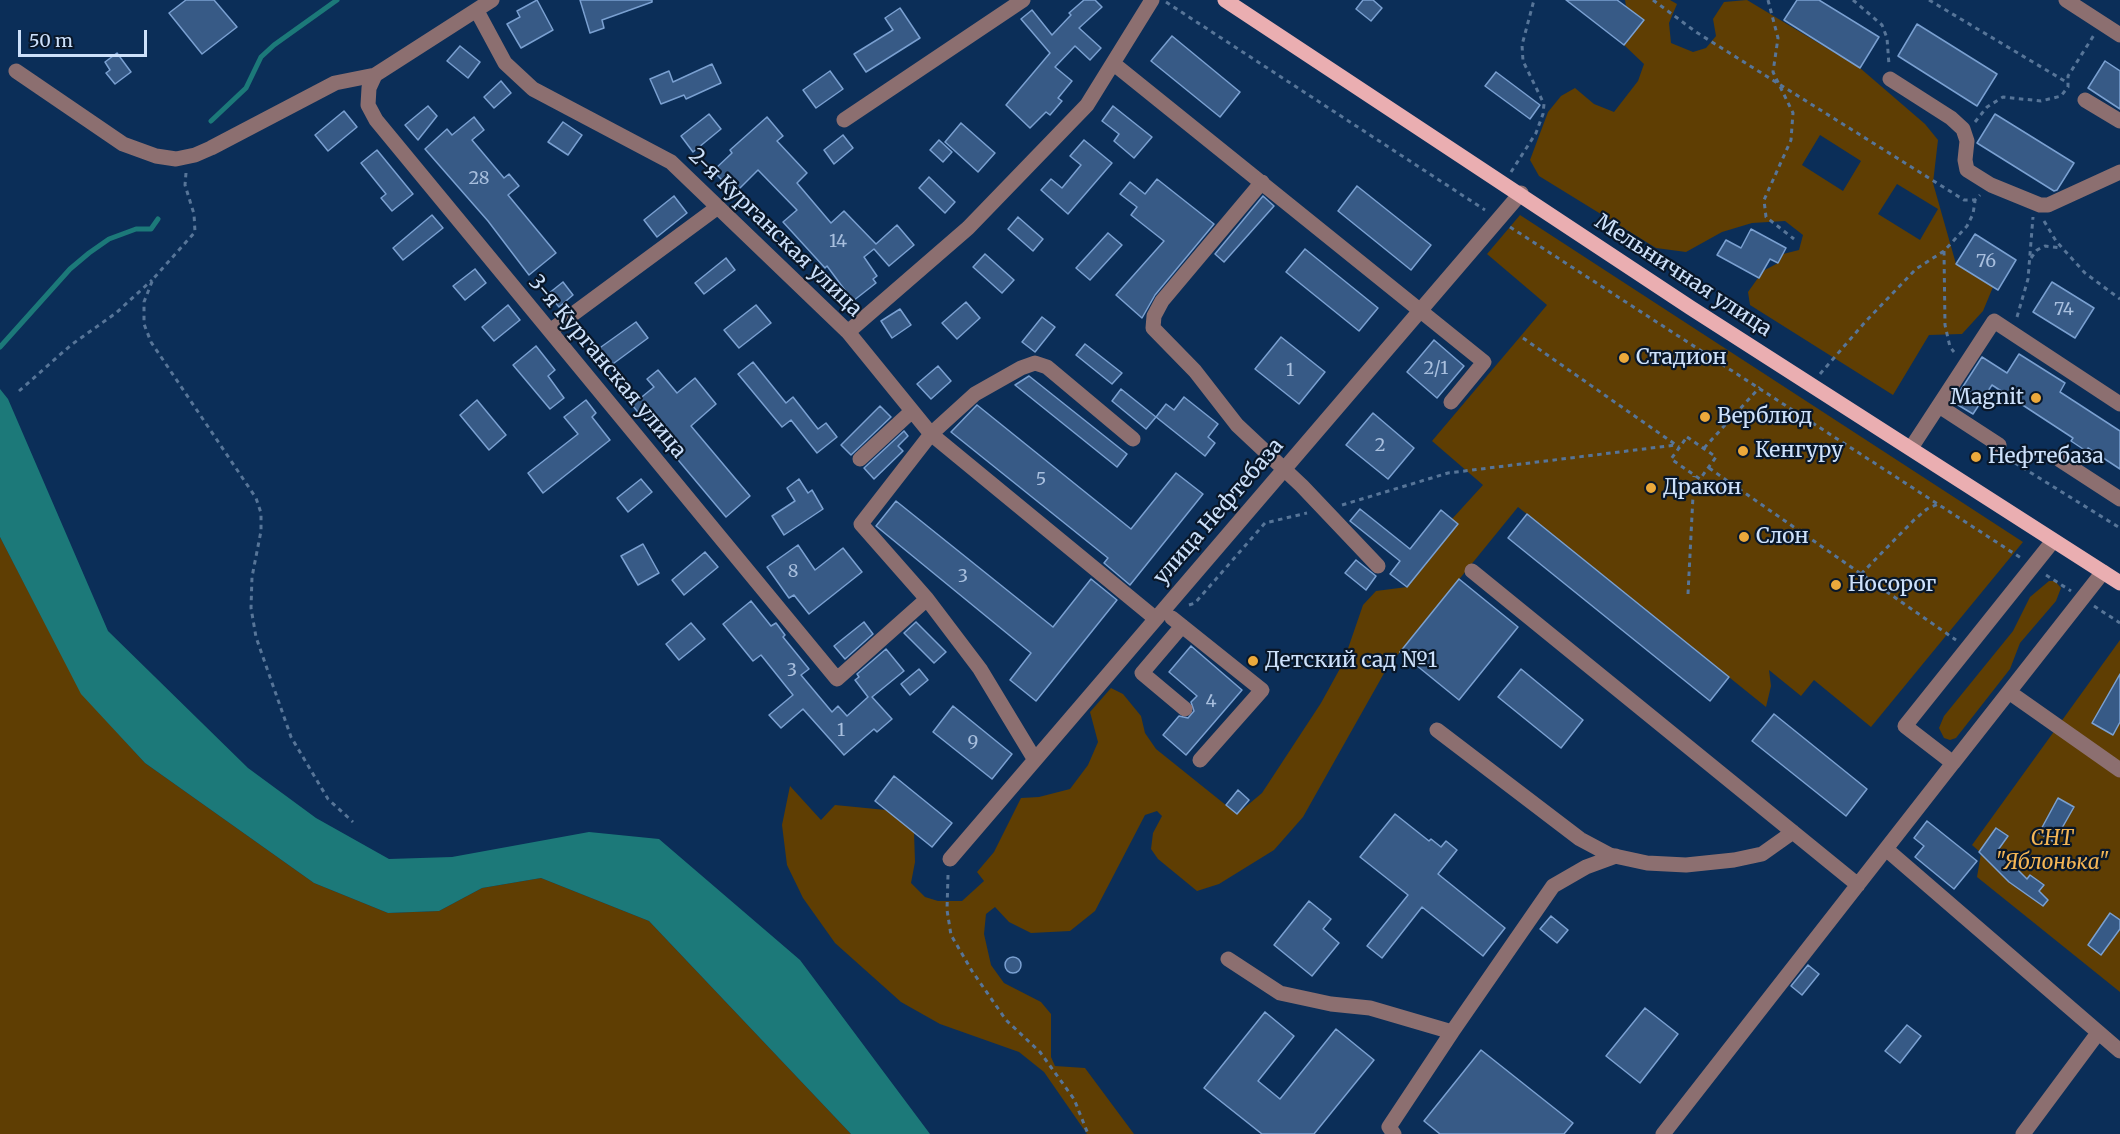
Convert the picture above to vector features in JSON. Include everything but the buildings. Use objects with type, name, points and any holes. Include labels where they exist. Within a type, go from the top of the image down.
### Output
[{"type":"main road","name":"Мельничная улица","points":[[1225,0],[1521,193],[1691,308],[2120,583]]},
{"type":"street","points":[[16,71],[123,144],[156,156],[176,159],[195,155],[211,148],[335,83],[375,75],[492,0]]},
{"type":"street","points":[[844,120],[1023,0]]},
{"type":"street","points":[[848,332],[968,228],[1087,105],[1152,0]]},
{"type":"street","points":[[2066,0],[2120,35]]},
{"type":"street","name":"2-я Курганская улица","points":[[477,11],[505,63],[533,89],[671,162],[848,332],[931,434],[1156,619]]},
{"type":"street","points":[[1114,64],[1484,362],[1451,402]]},
{"type":"street","name":"3-я Курганская улица","points":[[375,75],[369,88],[368,105],[376,120],[837,679],[927,599]]},
{"type":"street","points":[[1890,79],[1951,118],[1965,134],[1967,170],[1991,185],[2038,205],[2048,205],[2120,171]]},
{"type":"street","points":[[2085,100],[2120,121]]},
{"type":"street","points":[[1262,183],[1162,301],[1154,316],[1153,328],[1195,371],[1238,425],[1378,566]]},
{"type":"street","name":"улица Нефтебаза","points":[[950,859],[1521,193]]},
{"type":"street","points":[[550,331],[718,207]]},
{"type":"street","points":[[1911,448],[1994,321],[2120,404]]},
{"type":"street","points":[[1035,760],[980,669],[927,599],[861,524],[931,434],[975,394],[1021,368],[1035,363],[1047,367],[1133,439]]},
{"type":"street","points":[[1939,406],[2003,451]]},
{"type":"street","points":[[860,459],[916,415]]},
{"type":"street","points":[[2060,460],[2120,500]]},
{"type":"street","points":[[1953,763],[1905,726],[2053,541]]},
{"type":"street","points":[[1472,571],[1858,885]]},
{"type":"street","points":[[1663,1134],[2103,572]]},
{"type":"street","points":[[1185,709],[1142,673],[1177,622],[1262,690],[1200,760]]},
{"type":"street","points":[[2009,692],[2120,770]]},
{"type":"street","points":[[1437,730],[1580,839],[1616,856],[1647,863],[1686,865],[1734,860],[1762,854],[1793,832]]},
{"type":"street","points":[[1886,849],[2120,1051]]},
{"type":"street","points":[[1394,1134],[1389,1127],[1553,886],[1586,867],[1616,856]]},
{"type":"street","points":[[1228,959],[1280,993],[1331,1004],[1370,1008],[1452,1032]]},
{"type":"street","points":[[2023,1134],[2098,1033]]},
{"type":"path","points":[[1163,0],[2120,623]]},
{"type":"path","points":[[1505,183],[1536,133],[1543,114],[1544,104],[1523,61],[1522,45],[1534,0]]},
{"type":"path","points":[[1653,0],[1696,32],[1964,200],[1975,200]]},
{"type":"path","points":[[1768,0],[1778,38],[1773,72],[1793,113],[1791,140],[1764,200],[1766,217],[1794,239]]},
{"type":"path","points":[[1853,0],[1882,25],[1887,38],[1890,79]]},
{"type":"path","points":[[1929,0],[2068,83]]},
{"type":"path","points":[[1965,134],[1987,107],[2003,97],[2042,101],[2061,96],[2068,83],[2068,76],[2101,23]]},
{"type":"path","points":[[19,391],[71,345],[116,313],[153,279],[195,232],[194,214],[185,185],[186,172],[195,155]]},
{"type":"path","points":[[1811,384],[1866,321],[1916,269],[1944,251],[1967,226],[1973,214],[1975,200],[1991,185]]},
{"type":"path","points":[[2038,205],[2042,218],[2062,248],[2085,273],[2120,299]]},
{"type":"path","points":[[2017,316],[2028,279],[2038,205]]},
{"type":"path","points":[[2030,260],[2037,250],[2045,246],[2062,248]]},
{"type":"path","points":[[1944,251],[1945,325],[1950,347],[1966,365]]},
{"type":"path","points":[[153,279],[144,302],[144,324],[151,342],[256,498],[261,513],[261,531],[252,577],[251,608],[256,637],[291,736],[328,799],[353,822]]},
{"type":"path","points":[[1523,338],[1678,446]]},
{"type":"path","points":[[1704,448],[1760,387]]},
{"type":"path","points":[[1687,437],[1716,457],[1700,479],[1671,459],[1678,446],[1687,437]]},
{"type":"path","points":[[1170,602],[1187,606],[1195,603],[1265,524],[1372,498],[1448,473],[1678,446]]},
{"type":"path","points":[[2003,451],[2120,528]]},
{"type":"path","points":[[1708,468],[1968,648]]},
{"type":"path","points":[[1688,594],[1694,475]]},
{"type":"path","points":[[1861,574],[1914,520],[1927,509],[1938,504]]},
{"type":"path","points":[[950,859],[947,910],[951,935],[972,971],[1006,1020],[1040,1052],[1074,1099],[1088,1134]]},
{"type":"green space","points":[[1625,0],[1670,0],[1677,4],[1669,23],[1671,43],[1693,52],[1706,48],[1716,36],[1713,19],[1724,2],[1747,0],[1860,68],[1925,124],[1938,140],[1933,183],[1956,264],[1993,287],[1983,311],[1962,334],[1929,335],[1893,395],[1750,305],[1748,292],[1763,271],[1778,263],[1783,254],[1799,250],[1803,235],[1785,221],[1752,223],[1722,232],[1686,252],[1656,248],[1539,176],[1530,160],[1548,112],[1561,96],[1575,88],[1594,104],[1614,112],[1638,81],[1644,64],[1624,45],[1643,20],[1626,6]],"holes":[[[1820,135],[1861,161],[1843,191],[1802,165]],[[1897,184],[1938,209],[1920,240],[1878,214]]]},
{"type":"green space","points":[[1520,215],[2023,542],[1871,727],[1814,680],[1801,696],[1769,670],[1771,686],[1766,707],[1518,507],[1387,668],[1303,817],[1274,850],[1219,884],[1197,891],[1158,859],[1151,849],[1153,833],[1162,816],[1157,811],[1145,815],[1095,911],[1070,931],[1031,933],[1009,922],[995,907],[986,914],[984,934],[991,965],[1004,983],[1041,1002],[1051,1014],[1051,1057],[1055,1066],[1085,1068],[1134,1134],[1087,1134],[1044,1072],[1019,1052],[940,1024],[901,1002],[835,943],[803,898],[787,865],[782,825],[790,786],[821,820],[835,805],[886,810],[914,832],[915,862],[911,883],[925,897],[938,901],[962,901],[984,881],[977,872],[994,852],[1021,798],[1039,797],[1070,789],[1088,765],[1098,742],[1090,712],[1111,688],[1123,694],[1141,716],[1145,733],[1156,749],[1237,814],[1262,793],[1321,703],[1343,663],[1363,605],[1376,591],[1407,587],[1458,524],[1452,519],[1483,485],[1432,441],[1547,305],[1487,254]]},
{"type":"green space","points":[[0,537],[82,694],[145,763],[314,883],[388,913],[439,911],[482,888],[541,878],[649,921],[851,1134],[0,1134]]},
{"type":"green space","points":[[2049,581],[2055,581],[2061,588],[2056,601],[2020,643],[2010,669],[1956,738],[1950,740],[1944,738],[1939,728],[1944,716],[2013,631],[2030,597]]},
{"type":"green space","name":"СНТ \"Яблонька\"","points":[[2120,640],[2120,992],[1977,877],[1981,853],[1972,845]]},
{"type":"shaded area","points":[[0,389],[8,399],[108,631],[248,768],[316,818],[389,859],[452,857],[589,832],[659,839],[800,960],[930,1134],[851,1134],[649,921],[541,878],[482,888],[439,911],[388,913],[314,883],[145,763],[81,694],[0,537]]},
{"type":"waterway","points":[[211,121],[246,88],[261,57],[274,45],[337,0]]},
{"type":"waterway","points":[[0,347],[70,269],[89,253],[109,239],[136,229],[151,229],[158,219]]},
{"type":"place","name":"Стадион","points":[[1624,358]]},
{"type":"place","name":"Magnit","points":[[2036,398]]},
{"type":"place","name":"Верблюд","points":[[1705,417]]},
{"type":"place","name":"Кенгуру","points":[[1743,451]]},
{"type":"place","name":"Нефтебаза","points":[[1976,457]]},
{"type":"place","name":"Дракон","points":[[1651,488]]},
{"type":"place","name":"Слон","points":[[1744,537]]},
{"type":"place","name":"Носорог","points":[[1836,585]]},
{"type":"place","name":"Детский сад №1","points":[[1253,661]]}]
